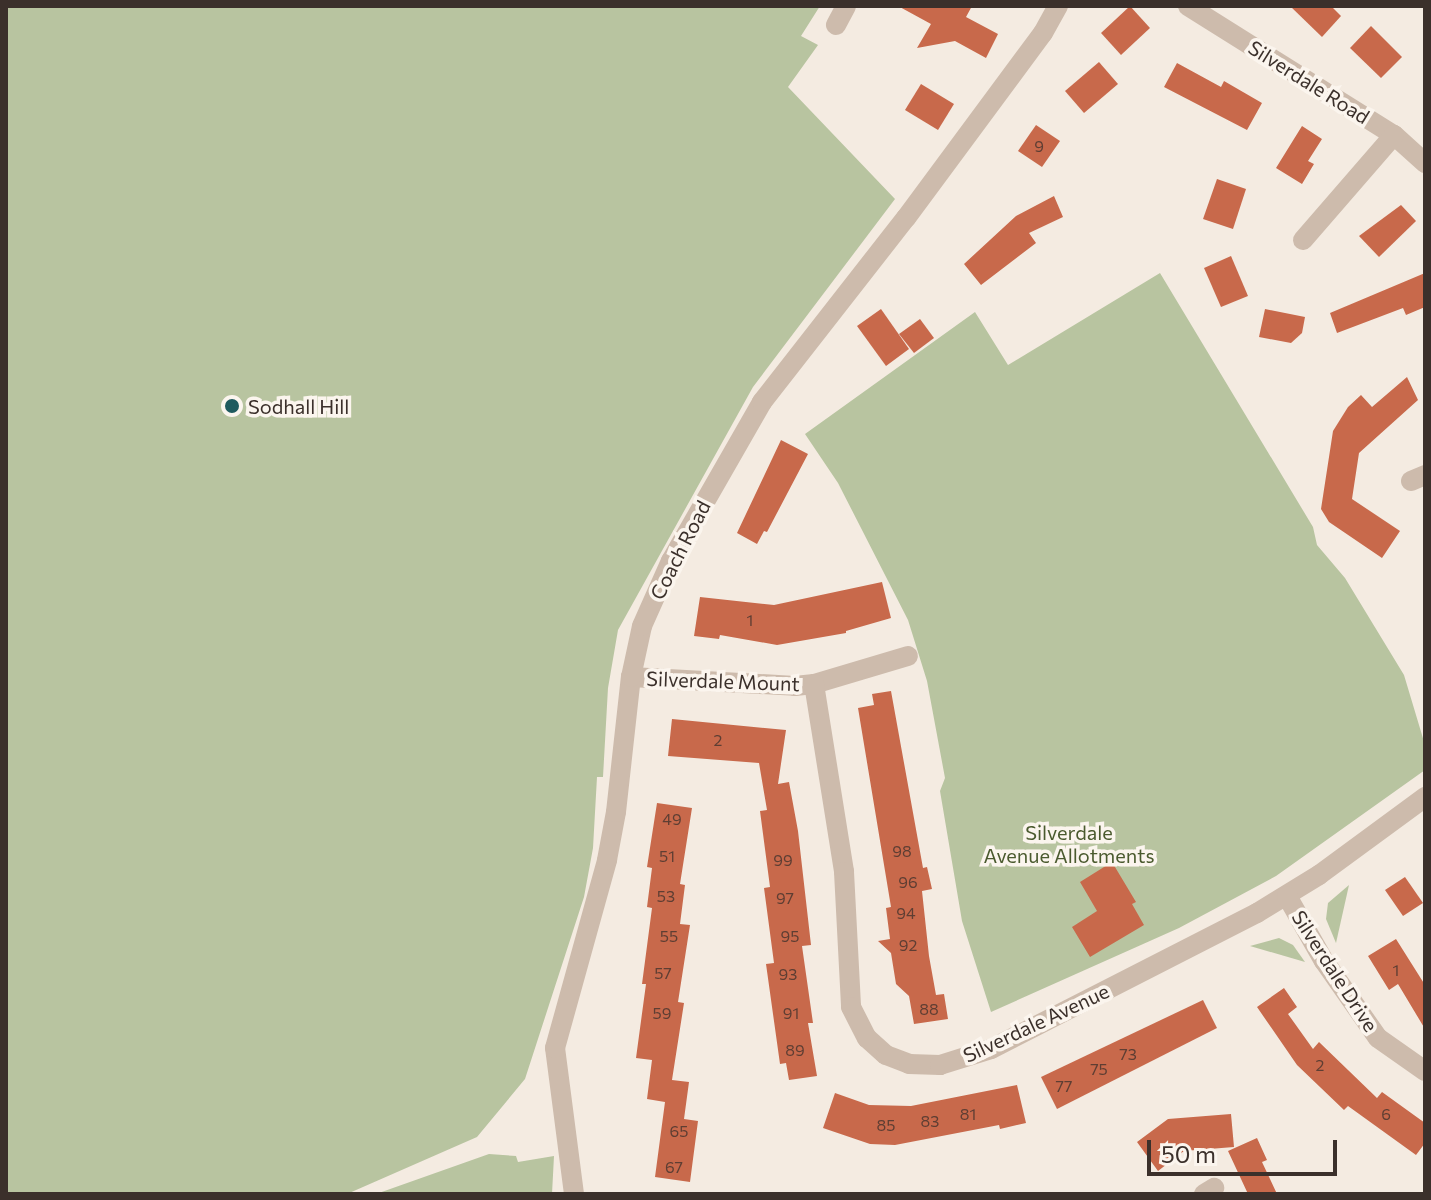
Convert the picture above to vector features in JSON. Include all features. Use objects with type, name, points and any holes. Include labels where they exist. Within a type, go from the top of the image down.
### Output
[{"type":"street","points":[[836,25],[846,6]]},
{"type":"street","name":"Coach Road","points":[[574,1194],[555,1048],[607,860],[616,812],[631,677],[642,626],[671,561],[762,402],[906,218],[1043,33],[1058,6]]},
{"type":"street","name":"Silverdale Road","points":[[1188,6],[1394,135],[1425,163]]},
{"type":"street","points":[[1303,240],[1394,135]]},
{"type":"street","name":"Silverdale Mount","points":[[631,677],[752,685],[814,684],[908,656]]},
{"type":"street","name":"Silverdale Avenue","points":[[814,684],[844,872],[851,1007],[867,1038],[894,1059],[909,1064],[940,1065],[991,1049],[1287,896],[1425,797]]},
{"type":"street","name":"Silverdale Drive","points":[[1287,896],[1324,961],[1378,1038],[1425,1071]]},
{"type":"green space","points":[[6,6],[820,6],[801,36],[818,45],[788,87],[895,199],[753,387],[618,630],[608,688],[603,777],[597,777],[593,848],[584,897],[525,1079],[477,1137],[347,1194],[6,1194]]},
{"type":"green space","name":"Silverdale Avenue Allotments","points":[[1160,273],[1313,527],[1317,545],[1345,578],[1404,675],[1425,745],[1425,770],[1276,876],[1179,928],[991,1012],[962,921],[940,791],[945,778],[927,681],[908,620],[838,483],[805,434],[975,312],[1008,365]]},
{"type":"green space","points":[[1349,885],[1336,943],[1326,919],[1328,903]]},
{"type":"green space","points":[[1279,938],[1293,945],[1305,962],[1250,946]]},
{"type":"green space","points":[[489,1154],[516,1156],[518,1162],[554,1156],[552,1194],[376,1194]]},
{"type":"building","points":[[898,6],[972,6],[966,17],[998,34],[986,58],[955,41],[917,48],[931,24]]},
{"type":"building","points":[[1130,6],[1150,28],[1121,55],[1101,33]]},
{"type":"building","points":[[1290,6],[1331,6],[1341,16],[1322,37]]},
{"type":"building","points":[[1371,26],[1402,57],[1381,78],[1350,48]]},
{"type":"building","points":[[1099,62],[1118,84],[1084,113],[1065,91]]},
{"type":"building","points":[[1177,63],[1221,87],[1224,81],[1262,103],[1247,130],[1164,87]]},
{"type":"building","points":[[921,84],[954,104],[938,130],[905,110]]},
{"type":"building","points":[[1036,125],[1060,141],[1042,167],[1018,151]]},
{"type":"building","points":[[1302,126],[1322,139],[1308,161],[1314,164],[1302,184],[1276,168]]},
{"type":"building","points":[[1217,179],[1246,189],[1233,229],[1203,219]]},
{"type":"building","points":[[1054,196],[1063,217],[1029,233],[1036,243],[981,285],[964,264],[1016,216]]},
{"type":"building","points":[[1401,205],[1416,221],[1379,257],[1359,236]]},
{"type":"building","points":[[1231,256],[1248,296],[1221,307],[1204,268]]},
{"type":"building","points":[[1425,273],[1425,307],[1406,315],[1403,308],[1337,333],[1330,313]]},
{"type":"building","points":[[881,309],[909,349],[886,366],[857,326]]},
{"type":"building","points":[[1265,309],[1305,317],[1302,333],[1291,343],[1259,337]]},
{"type":"building","points":[[920,319],[934,338],[914,353],[899,334]]},
{"type":"building","points":[[1407,377],[1418,400],[1359,453],[1352,499],[1400,531],[1382,558],[1329,522],[1321,509],[1333,431],[1348,407],[1361,395],[1372,407]]},
{"type":"building","points":[[781,440],[808,454],[767,532],[764,531],[757,544],[737,533]]},
{"type":"building","points":[[882,582],[891,618],[846,633],[777,645],[720,635],[719,639],[694,636],[700,597],[774,605]]},
{"type":"building","points":[[891,691],[923,868],[927,867],[932,889],[922,891],[929,956],[936,995],[944,994],[948,1019],[914,1024],[909,996],[896,984],[891,953],[878,941],[890,939],[886,908],[891,907],[858,708],[874,705],[872,694]]},
{"type":"building","points":[[672,719],[786,730],[778,784],[789,782],[798,831],[811,945],[802,946],[813,1023],[808,1023],[817,1076],[789,1080],[786,1063],[780,1064],[766,964],[774,963],[764,888],[770,887],[760,811],[767,810],[759,763],[668,756]]},
{"type":"building","points":[[657,803],[692,808],[680,884],[685,885],[680,924],[690,925],[678,1002],[684,1003],[672,1080],[689,1082],[684,1119],[698,1121],[690,1182],[655,1177],[665,1102],[647,1099],[652,1060],[636,1058],[652,908],[647,907],[652,868],[647,867]]},
{"type":"building","points":[[1112,862],[1136,902],[1132,904],[1144,925],[1090,957],[1072,927],[1097,911],[1080,882]]},
{"type":"building","points":[[1405,877],[1423,903],[1403,916],[1385,890]]},
{"type":"building","points":[[1396,939],[1425,985],[1425,1029],[1398,984],[1389,990],[1368,956]]},
{"type":"building","points":[[1284,988],[1297,1007],[1288,1014],[1313,1049],[1319,1042],[1377,1098],[1382,1092],[1425,1123],[1425,1143],[1416,1155],[1348,1106],[1344,1110],[1297,1065],[1257,1007]]},
{"type":"building","points":[[1203,1000],[1217,1028],[1057,1109],[1041,1077]]},
{"type":"building","points":[[1017,1085],[1026,1123],[1000,1129],[999,1125],[895,1145],[870,1144],[823,1128],[835,1093],[869,1105],[911,1106]]},
{"type":"building","points":[[1231,1114],[1234,1147],[1184,1151],[1158,1171],[1137,1142],[1168,1119]]},
{"type":"building","points":[[1257,1138],[1267,1160],[1262,1162],[1277,1194],[1248,1194],[1228,1151]]},
{"type":"place","name":"Sodhall Hill","points":[[232,406]]}]
